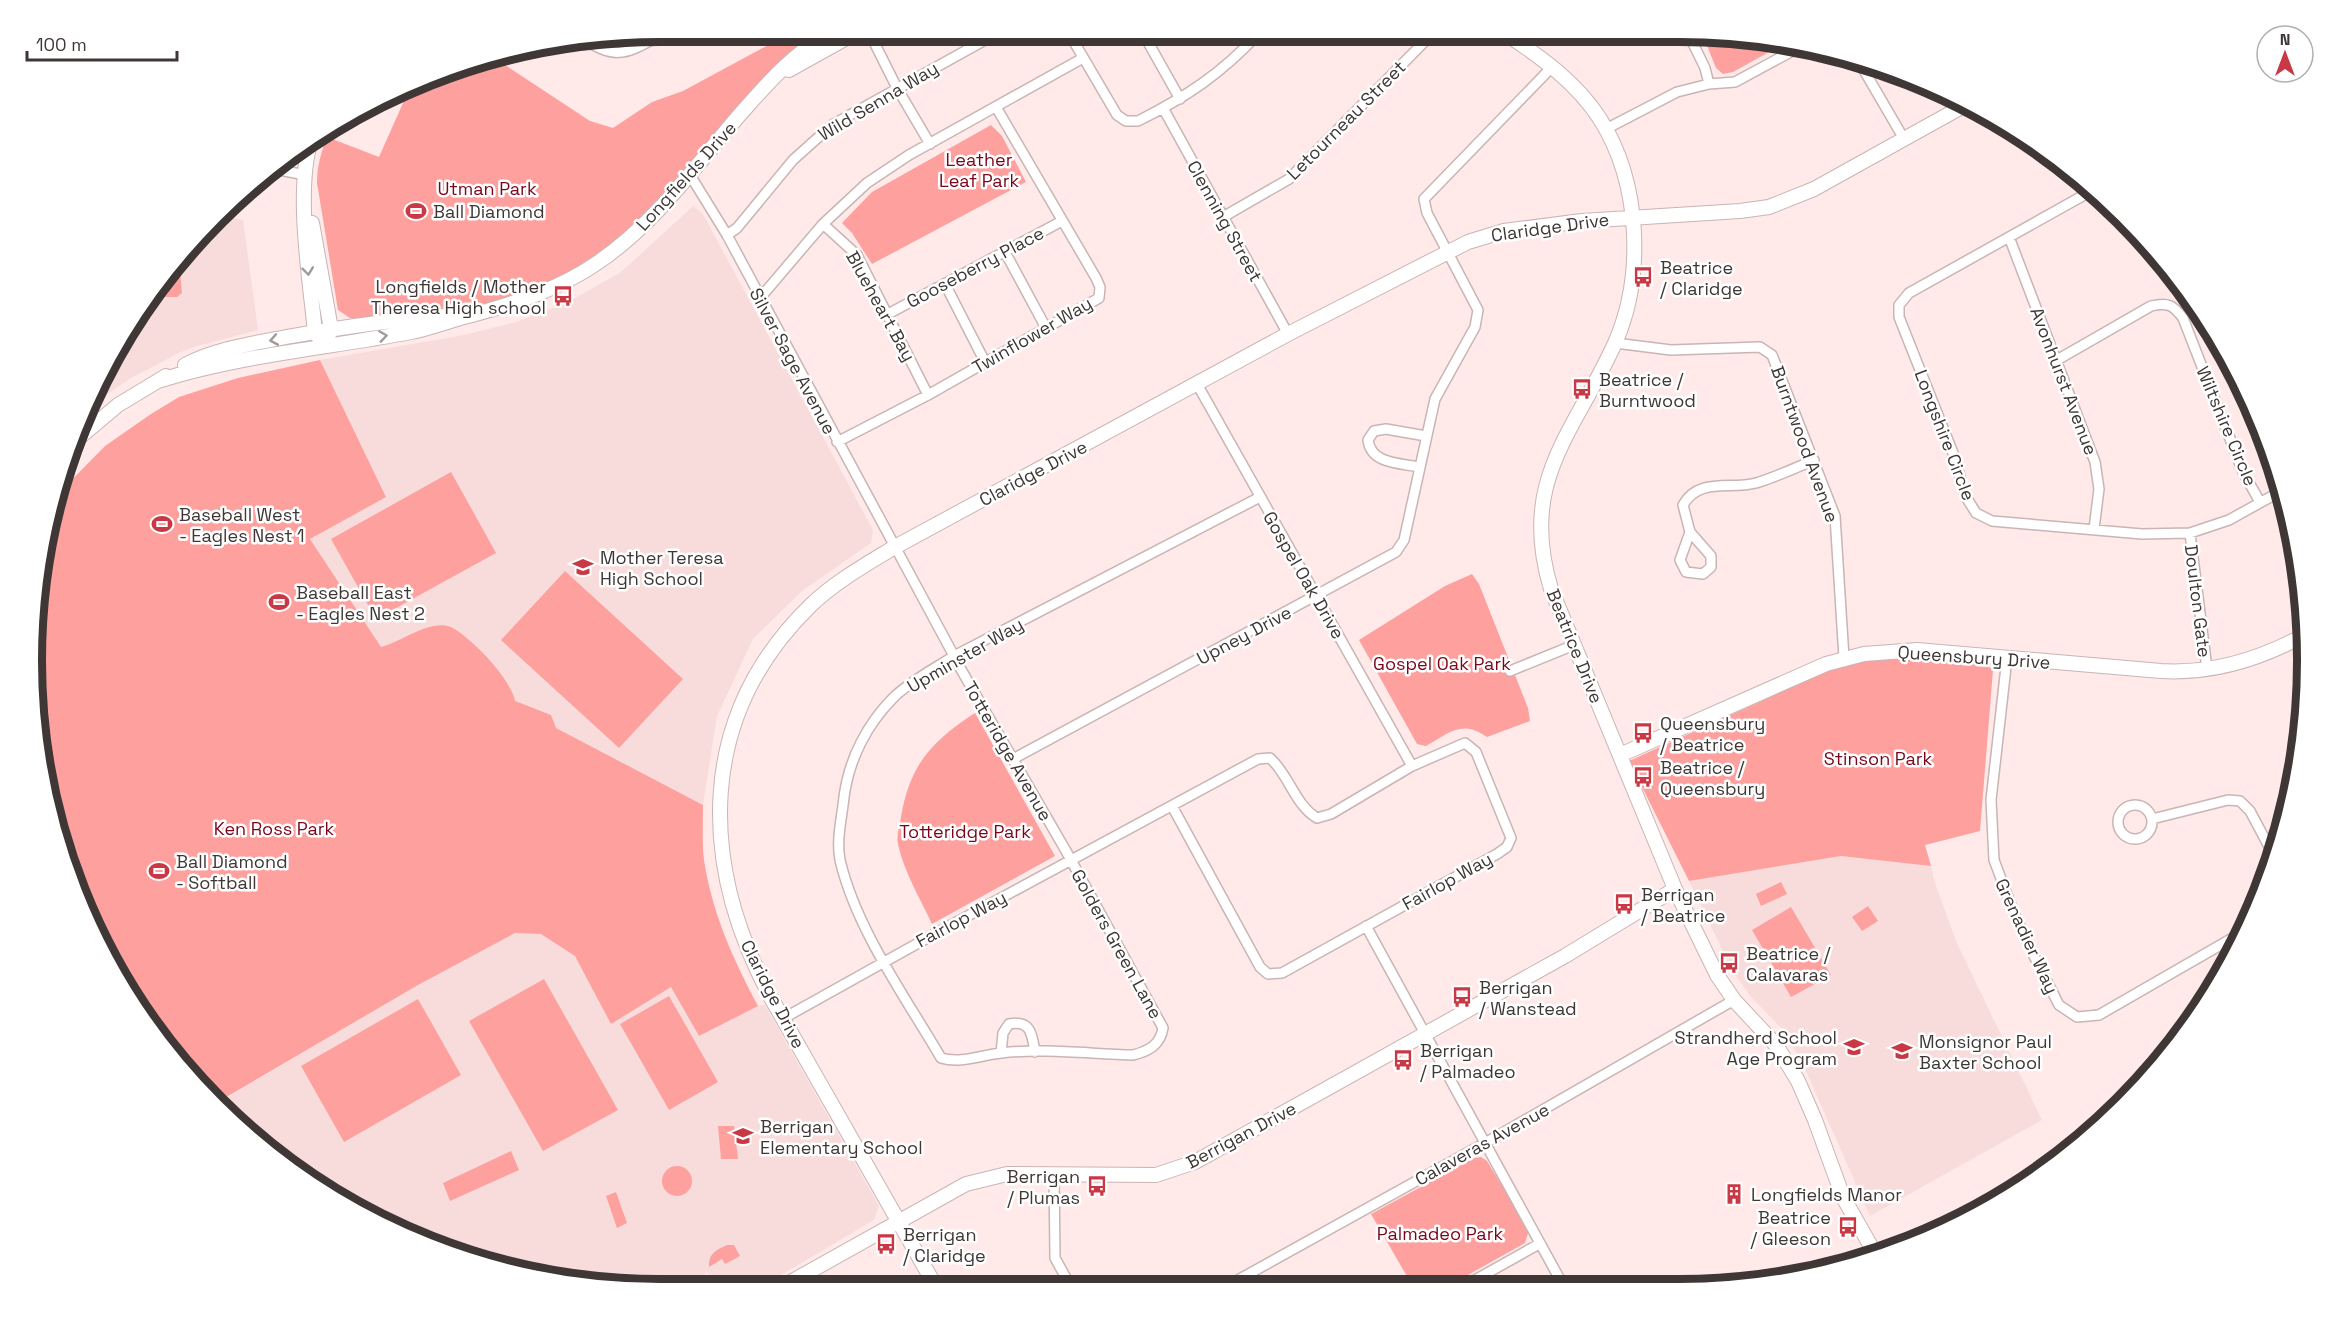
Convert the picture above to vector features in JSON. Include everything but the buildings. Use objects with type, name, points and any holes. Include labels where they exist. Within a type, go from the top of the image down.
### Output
[{"type":"street","points":[[594,46],[614,54],[626,53],[647,42]]},
{"type":"street","name":"Longfields Drive","points":[[160,380],[202,368],[325,345],[409,333],[535,296],[596,264],[640,229],[690,175],[763,87],[785,64],[816,42]]},
{"type":"street","name":"Longfields Drive","points":[[763,87],[840,42]]},
{"type":"street","points":[[874,42],[897,88],[930,144]]},
{"type":"street","name":"Wild Senna Way","points":[[727,235],[737,228],[813,140],[832,125],[981,42]]},
{"type":"street","points":[[1074,42],[1117,115],[1126,121],[1138,121],[1211,80],[1250,42]]},
{"type":"street","points":[[1148,42],[1180,99]]},
{"type":"street","name":"Letourneau Street","points":[[1223,217],[1289,178],[1424,42]]},
{"type":"street","name":"Beatrice Drive","points":[[1517,42],[1552,67],[1580,94],[1606,129],[1625,178],[1634,241],[1628,305],[1615,343],[1559,448],[1548,476],[1542,505],[1541,535],[1545,570],[1676,889],[1718,975],[1734,1000],[1776,1045],[1797,1081],[1815,1120],[1843,1197],[1872,1248]]},
{"type":"street","points":[[1693,42],[1705,68],[1709,84]]},
{"type":"street","points":[[1606,129],[1662,98],[1709,84],[1735,82],[1790,52]]},
{"type":"street","points":[[760,298],[824,224],[867,183],[930,144],[1083,58]]},
{"type":"street","name":"Upney Drive","points":[[1013,759],[1396,552],[1404,540],[1435,399],[1475,327],[1478,310],[1427,213],[1424,199],[1552,67]]},
{"type":"street","points":[[1864,71],[1904,139]]},
{"type":"street","name":"Twinflower Way","points":[[837,442],[928,395],[1099,298],[1100,287],[1096,278],[996,107]]},
{"type":"street","name":"Clenning Street","points":[[1163,108],[1288,334]]},
{"type":"street","name":"Claridge Drive","points":[[931,1279],[754,967],[728,895],[718,811],[729,748],[740,711],[753,684],[790,628],[839,582],[894,548],[1288,334],[1446,252],[1504,231],[1632,216],[1740,212],[1769,207],[1814,189],[1958,109]]},
{"type":"street","points":[[309,152],[305,175],[307,262],[315,332],[325,345]]},
{"type":"street","points":[[283,171],[305,175]]},
{"type":"street","name":"Silver Sage Avenue","points":[[690,175],[727,235],[894,548]]},
{"type":"street","points":[[305,192],[321,261],[331,329],[325,345]]},
{"type":"street","name":"Longshire Circle","points":[[2085,194],[1910,293],[1899,305],[1899,316],[1953,453],[1966,497],[1976,513],[1992,521],[2142,534],[2190,533],[2229,520],[2274,495]]},
{"type":"street","name":"Gooseberry Place","points":[[888,314],[1062,221]]},
{"type":"street","name":"Blueheart Bay","points":[[824,224],[857,255],[928,395]]},
{"type":"street","name":"Avonhurst Avenue","points":[[2009,237],[2095,462],[2099,489],[2094,529]]},
{"type":"street","points":[[1005,252],[1046,328]]},
{"type":"street","points":[[945,284],[985,362]]},
{"type":"street","name":"Wiltshire Circle","points":[[2057,360],[2151,306],[2164,303],[2174,306],[2183,318],[2242,472],[2260,502]]},
{"type":"street","name":"Longfields Drive","points":[[86,432],[118,405],[208,355],[331,329],[406,319],[471,315]]},
{"type":"street","name":"Burntwood Avenue","points":[[1615,343],[1671,350],[1765,348],[1772,355],[1835,516],[1844,658]]},
{"type":"street","name":"Gospel Oak Drive","points":[[1197,384],[1412,766]]},
{"type":"street","points":[[1419,466],[1376,457],[1369,451],[1368,440],[1374,431],[1386,429],[1426,436]]},
{"type":"street","points":[[1690,532],[1680,560],[1686,572],[1702,574],[1711,567],[1712,556],[1690,532],[1683,505],[1695,491],[1711,486],[1758,482],[1814,460]]},
{"type":"street","name":"Upminster Way","points":[[885,961],[857,910],[840,859],[839,836],[846,777],[851,760],[883,709],[911,683],[954,656],[1260,497]]},
{"type":"street","name":"Doulton Gate","points":[[2190,533],[2207,669]]},
{"type":"street","name":"Totteridge Avenue","points":[[894,548],[1071,860]]},
{"type":"street","name":"Queensbury Drive","points":[[1620,755],[1844,658],[1917,650],[2161,671],[2207,669],[2259,656],[2296,638]]},
{"type":"street","points":[[1510,671],[1574,645]]},
{"type":"street","name":"Grenadier Way","points":[[2007,657],[1991,800],[1992,847],[2014,913],[2059,1005],[2077,1017],[2099,1015],[2230,939]]},
{"type":"street","name":"Fairlop Way","points":[[784,1018],[1258,759],[1270,758],[1279,766],[1306,812],[1317,818],[1331,814],[1412,766],[1465,743],[1476,752],[1511,838],[1507,847],[1497,854],[1282,973],[1268,974],[1260,967],[1172,807]]},
{"type":"street","points":[[2152,819],[2228,801],[2240,801],[2250,812],[2268,846]]},
{"type":"street","name":"Golders Green Lane","points":[[885,961],[941,1058],[951,1062],[1001,1053],[1133,1055],[1146,1052],[1160,1041],[1163,1028],[1071,860]]},
{"type":"street","name":"Berrigan Drive","points":[[796,1279],[976,1180],[1007,1174],[1156,1175],[1178,1169],[1208,1156],[1565,956],[1676,889]]},
{"type":"street","points":[[1366,926],[1559,1279]]},
{"type":"street","name":"Calaveras Avenue","points":[[1240,1279],[1485,1143],[1734,1000]]},
{"type":"street","points":[[1001,1053],[1004,1033],[1009,1024],[1017,1023],[1026,1025],[1032,1031],[1035,1052]]},
{"type":"street","points":[[1054,1174],[1054,1258],[1066,1279]]},
{"type":"street","points":[[1477,1279],[1539,1244]]},
{"type":"shaded area","name":"Mother Teresa High School","points":[[693,206],[703,214],[873,530],[871,543],[802,591],[753,639],[717,716],[703,805],[556,728],[386,655],[310,539],[386,496],[320,360],[464,335],[516,322],[568,302],[621,272]]},
{"type":"shaded area","points":[[230,217],[243,220],[258,330],[194,347],[131,378],[100,399],[125,351],[170,284],[195,253]]},
{"type":"shaded area","name":"Monsignor Paul Baxter School","points":[[1841,856],[1931,866],[1956,941],[2042,1120],[1870,1216],[1806,1071],[1784,1031],[1751,997],[1733,972],[1689,881]]},
{"type":"shaded area","points":[[525,932],[546,935],[671,986],[699,1036],[756,1006],[765,1005],[879,1206],[874,1220],[774,1279],[711,1279],[706,1271],[705,1279],[620,1278],[540,1267],[500,1258],[424,1232],[351,1196],[284,1151],[224,1099],[493,940]]},
{"type":"green space","name":"Utman Park","points":[[774,42],[808,42],[668,192],[624,233],[574,269],[518,295],[479,305],[360,319],[350,318],[338,310],[317,183],[326,141],[330,138],[379,157],[405,98],[462,75],[502,63],[590,121],[613,128],[652,102],[683,91]]},
{"type":"green space","points":[[1706,43],[1774,50],[1733,72],[1723,74],[1716,68]]},
{"type":"green space","name":"Leather Leaf Park","points":[[991,125],[1002,136],[1026,182],[872,264],[852,233],[842,223],[872,192]]},
{"type":"green space","points":[[180,272],[182,293],[177,297],[162,295]]},
{"type":"green space","name":"Ken Ross Park","points":[[320,360],[386,497],[310,539],[381,647],[425,628],[443,625],[451,627],[469,640],[499,671],[515,701],[551,715],[556,728],[703,805],[704,860],[712,899],[732,953],[758,1006],[699,1036],[671,987],[611,1024],[575,956],[541,934],[515,933],[418,985],[224,1099],[195,1068],[146,1004],[125,970],[89,897],[75,859],[63,821],[47,741],[43,701],[43,620],[54,540],[68,483],[105,446],[151,414],[179,397],[238,378]]},
{"type":"green space","points":[[451,472],[496,553],[376,619],[331,539]]},
{"type":"green space","points":[[565,571],[683,679],[619,748],[501,640]]},
{"type":"green space","name":"Gospel Oak Park","points":[[1472,574],[1479,584],[1528,708],[1530,721],[1487,737],[1470,729],[1463,729],[1449,733],[1426,746],[1417,744],[1359,640],[1445,586]]},
{"type":"green space","name":"Stinson Park","points":[[1950,655],[1974,659],[1993,670],[1980,831],[1925,845],[1931,866],[1841,856],[1689,881],[1629,761],[1836,667],[1867,659]]},
{"type":"green space","name":"Totteridge Park","points":[[975,713],[1055,856],[932,924],[908,875],[898,844],[901,817],[910,782],[925,756],[935,744]]},
{"type":"green space","points":[[1781,882],[1787,894],[1761,906],[1756,894]]},
{"type":"green space","points":[[1868,906],[1878,921],[1862,931],[1852,917]]},
{"type":"green space","points":[[1791,907],[1831,975],[1791,997],[1752,930]]},
{"type":"green space","points":[[544,979],[618,1110],[543,1151],[469,1021]]},
{"type":"green space","points":[[669,996],[718,1082],[669,1110],[620,1024]]},
{"type":"green space","points":[[418,999],[461,1075],[344,1142],[301,1066]]},
{"type":"green space","points":[[718,1126],[734,1126],[738,1159],[721,1159]]},
{"type":"green space","points":[[511,1151],[519,1170],[450,1201],[443,1183]]},
{"type":"green space","name":"Palmadeo Park","points":[[1481,1157],[1487,1161],[1529,1230],[1525,1243],[1461,1279],[1409,1279],[1371,1214],[1474,1158]]},
{"type":"green space","points":[[677,1166],[688,1170],[692,1181],[688,1192],[677,1196],[666,1192],[662,1181],[666,1170]]},
{"type":"green space","points":[[616,1192],[627,1223],[617,1228],[606,1196]]},
{"type":"green space","points":[[727,1245],[734,1245],[740,1256],[725,1264],[722,1259],[709,1267],[714,1253]]},
{"type":"place","name":"Ball Diamond","points":[[416,211]]},
{"type":"place","name":"Beatrice / Claridge","points":[[1643,277]]},
{"type":"place","name":"Longfields / Mother Theresa High school","points":[[563,296]]},
{"type":"place","name":"Beatrice / Burntwood","points":[[1582,389]]},
{"type":"place","name":"Baseball West - Eagles Nest 1","points":[[162,524]]},
{"type":"place","name":"Mother Teresa High School","points":[[583,567]]},
{"type":"place","name":"Baseball East - Eagles Nest 2","points":[[279,602]]},
{"type":"place","name":"Queensbury / Beatrice","points":[[1643,733]]},
{"type":"place","name":"Beatrice / Queensbury","points":[[1643,777]]},
{"type":"place","name":"Ball Diamond - Softball","points":[[159,871]]},
{"type":"place","name":"Berrigan / Beatrice","points":[[1624,904]]},
{"type":"place","name":"Beatrice / Calavaras","points":[[1729,963]]},
{"type":"place","name":"Berrigan / Wanstead","points":[[1462,997]]},
{"type":"place","name":"Strandherd School Age Program","points":[[1854,1047]]},
{"type":"place","name":"Monsignor Paul Baxter School","points":[[1902,1051]]},
{"type":"place","name":"Berrigan / Palmadeo","points":[[1403,1060]]},
{"type":"place","name":"Berrigan Elementary School","points":[[743,1136]]},
{"type":"place","name":"Berrigan / Plumas","points":[[1097,1186]]},
{"type":"place","name":"Longfields Manor","points":[[1734,1194]]},
{"type":"place","name":"Beatrice / Gleeson","points":[[1848,1227]]},
{"type":"place","name":"Berrigan / Claridge","points":[[886,1244]]}]
